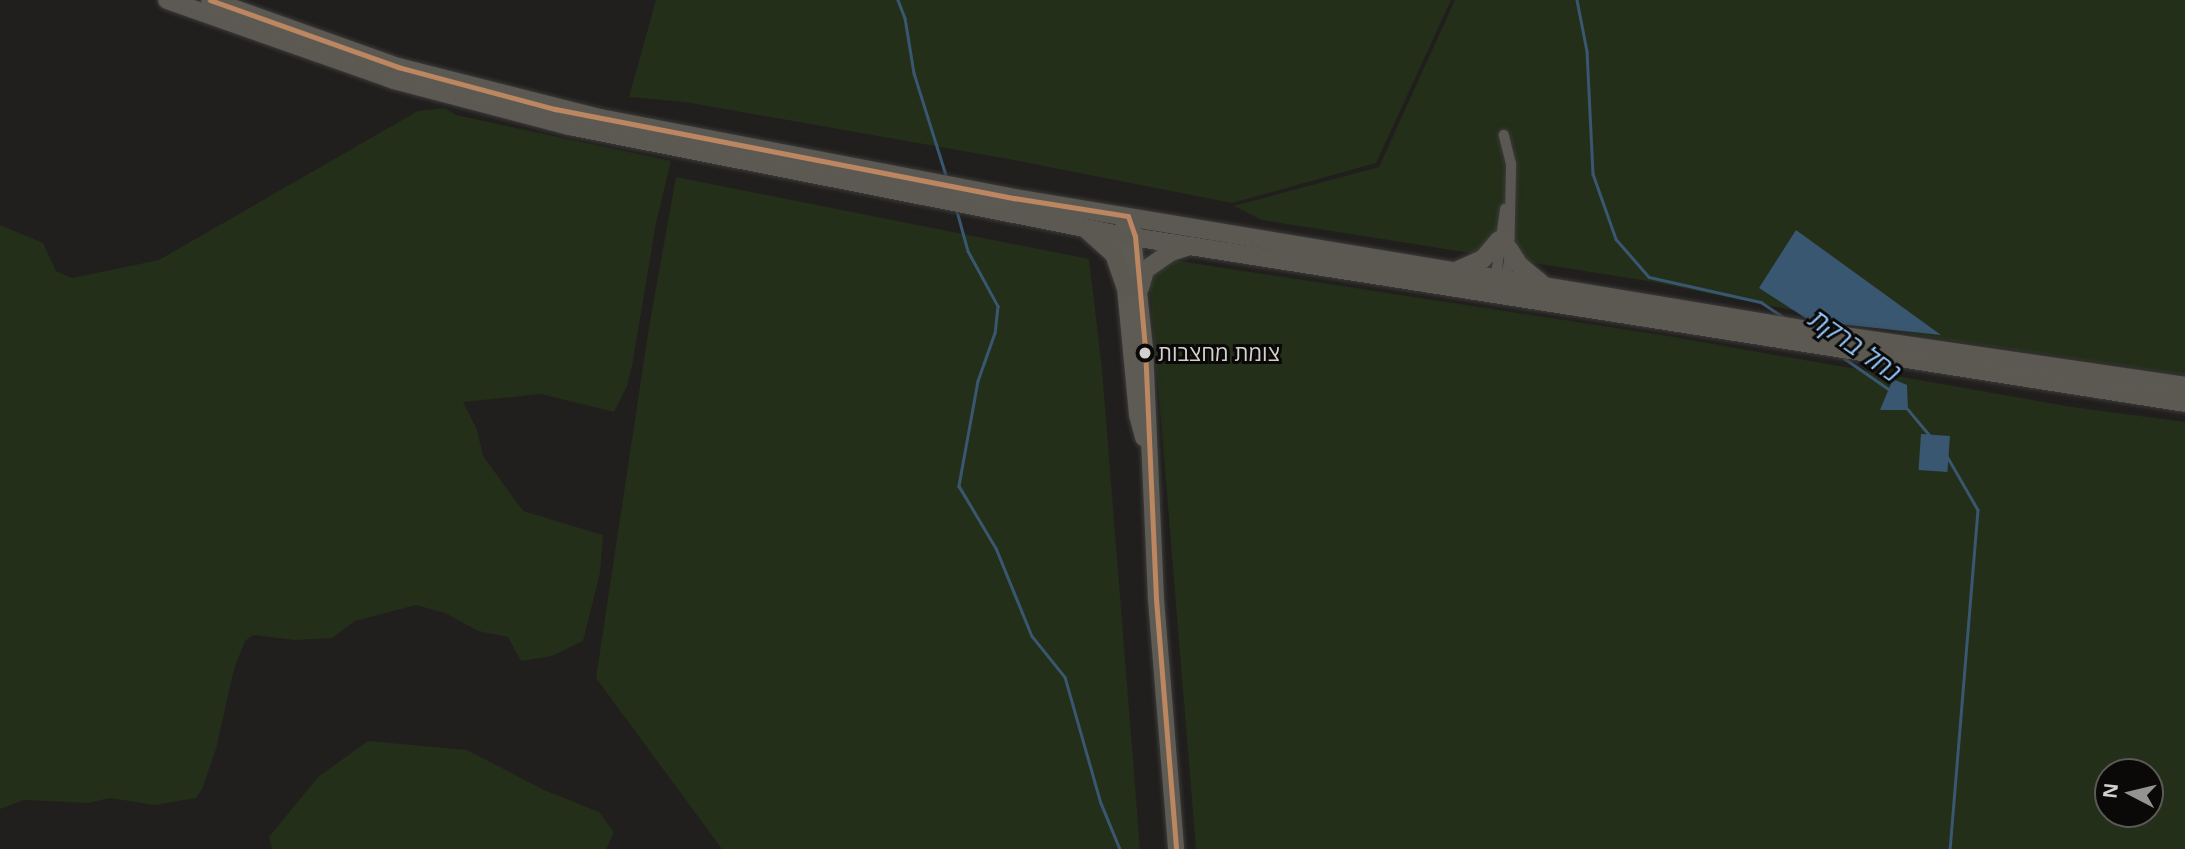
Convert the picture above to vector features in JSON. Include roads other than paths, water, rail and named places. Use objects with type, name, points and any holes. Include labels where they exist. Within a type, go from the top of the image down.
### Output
[{"type":"main road","points":[[167,0],[312,54],[394,80],[561,124],[1192,246],[2185,403]]},
{"type":"main road","points":[[209,0],[398,67],[555,109],[1014,198],[1844,336],[2185,386]]},
{"type":"main road","points":[[1128,216],[1133,288],[1150,412],[1148,456],[1177,849]]},
{"type":"main road","points":[[1078,225],[1114,254],[1133,288]]},
{"type":"main road","points":[[1456,271],[1483,259],[1504,245],[1519,265],[1544,285]]},
{"type":"main road","points":[[1133,288],[1145,270],[1159,258],[1192,246]]},
{"type":"street","points":[[1497,296],[1511,176],[1504,135]]},
{"type":"water","points":[[1796,230],[1941,335],[1810,321],[1759,288]]},
{"type":"water","points":[[1893,379],[1907,385],[1908,410],[1880,410]]},
{"type":"water","points":[[1921,434],[1950,436],[1947,472],[1918,470]]},
{"type":"waterway","points":[[898,0],[905,18],[914,73],[947,178]]},
{"type":"waterway","name":"נחל ברקת","points":[[1577,0],[1587,51],[1593,174],[1616,239],[1649,277],[1761,302],[1786,319]]},
{"type":"waterway","points":[[957,211],[968,251],[998,306],[995,333],[978,381],[959,486],[996,548],[1032,636],[1065,677],[1101,803],[1120,849]]},
{"type":"waterway","name":"נחל ברקת","points":[[1844,358],[1890,390]]},
{"type":"waterway","name":"נחל ברקת","points":[[1906,407],[1931,437]]},
{"type":"waterway","name":"נחל ברקת","points":[[1947,456],[1978,510],[1950,849]]},
{"type":"place","name":"צומת מחצבות","points":[[1145,353]]}]
